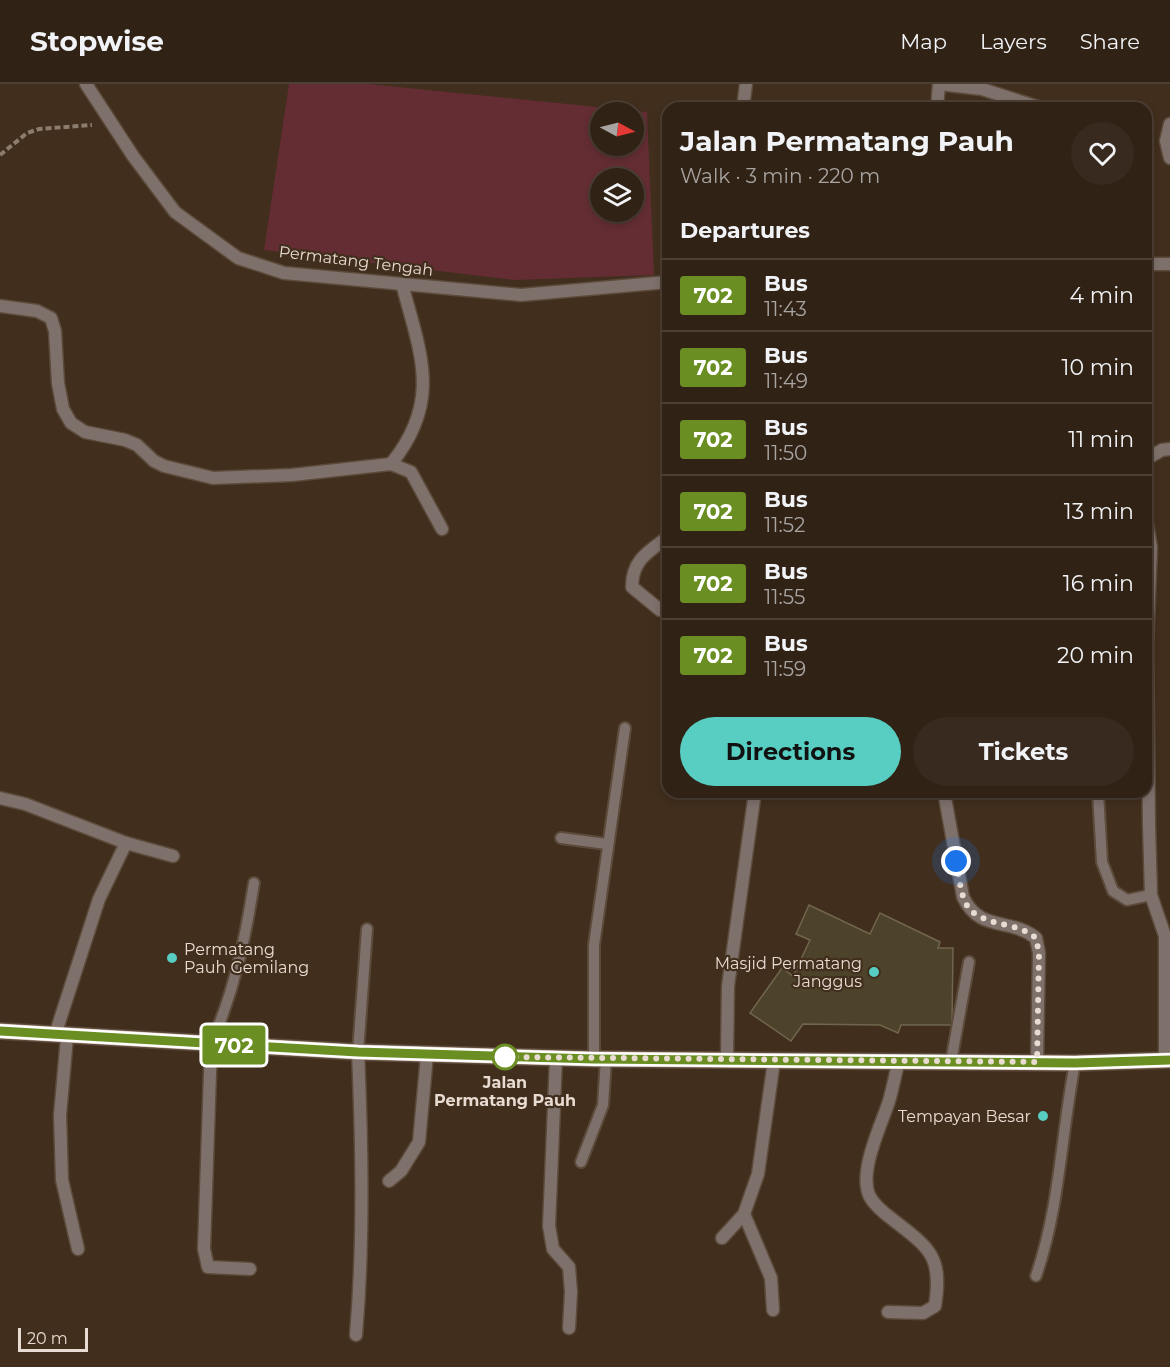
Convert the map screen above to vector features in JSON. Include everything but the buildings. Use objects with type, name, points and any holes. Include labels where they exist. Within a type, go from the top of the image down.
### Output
[{"type":"main road","points":[[0,1031],[358,1052],[556,1058],[1075,1063],[1168,1060]]},
{"type":"street","name":"Permatang Tengah","points":[[86,84],[133,156],[175,212],[238,258],[284,273],[521,295],[662,283]]},
{"type":"street","points":[[744,102],[746,84]]},
{"type":"street","points":[[938,102],[939,84],[982,86],[1025,102]]},
{"type":"street","points":[[1170,124],[1166,141],[1170,158]]},
{"type":"street","points":[[1152,264],[1170,264]]},
{"type":"street","points":[[391,464],[405,447],[421,411],[424,380],[419,348],[402,284]]},
{"type":"street","points":[[0,306],[38,311],[51,318],[55,331],[58,383],[63,409],[71,423],[85,432],[125,440],[137,445],[154,461],[164,466],[213,477],[292,475],[391,464],[411,472],[442,529]]},
{"type":"street","points":[[1152,456],[1162,450],[1170,449]]},
{"type":"street","points":[[662,541],[639,558],[632,573],[632,587],[662,610]]},
{"type":"street","points":[[0,798],[25,804],[126,843],[173,856]]},
{"type":"street","points":[[727,1059],[728,986],[754,798]]},
{"type":"street","points":[[945,798],[963,897],[969,911],[980,919],[1026,930],[1036,938],[1039,953],[1037,1062]]},
{"type":"street","points":[[1149,798],[1151,895],[1165,936],[1168,1060]]},
{"type":"street","points":[[78,1250],[62,1180],[61,1036],[99,899],[126,843]]},
{"type":"street","points":[[211,1044],[204,1249],[208,1267],[250,1269]]},
{"type":"street","points":[[356,1335],[360,1289],[362,1162],[358,1052]]},
{"type":"street","points":[[389,1180],[401,1171],[418,1142],[427,1054]]},
{"type":"street","points":[[556,1058],[549,1226],[554,1250],[569,1267],[571,1292],[569,1328]]},
{"type":"street","points":[[722,1238],[744,1214],[758,1174],[774,1061]]},
{"type":"street","points":[[888,1312],[923,1313],[935,1305],[938,1289],[938,1268],[925,1245],[883,1212],[869,1195],[868,1166],[873,1142],[890,1100],[898,1061]]},
{"type":"street","points":[[744,1214],[771,1278],[773,1310]]},
{"type":"lane","points":[[581,1162],[603,1105],[594,945],[625,728]]},
{"type":"lane","points":[[1098,798],[1102,862],[1113,891],[1127,900],[1151,895]]},
{"type":"lane","points":[[561,838],[607,844]]},
{"type":"lane","points":[[211,1044],[231,993],[245,942],[254,883]]},
{"type":"lane","points":[[358,1052],[368,929]]},
{"type":"lane","points":[[951,1062],[969,962]]},
{"type":"lane","points":[[1036,1276],[1051,1228],[1058,1190],[1065,1114],[1075,1063]]},
{"type":"path","points":[[0,155],[27,133],[39,129],[114,124]]},
{"type":"shaded area","points":[[289,84],[368,84],[590,106],[590,156],[644,156],[644,112],[647,112],[654,275],[515,280],[264,250]]},
{"type":"bus line","name":"702","points":[[0,1031],[67,1037],[358,1052],[594,1059],[1075,1063],[1170,1060]]},
{"type":"place","name":"Permatang Pauh Gemilang","points":[[172,958]]},
{"type":"place","name":"Masjid Permatang Janggus","points":[[874,972]]},
{"type":"place","name":"Jalan Permatang Pauh","points":[[505,1057]]},
{"type":"place","name":"Tempayan Besar","points":[[1043,1116]]},
{"type":"route","points":[[505,1057],[1037,1062],[1039,953],[1036,938],[1026,930],[980,919],[969,911],[963,897],[956,861]]}]
